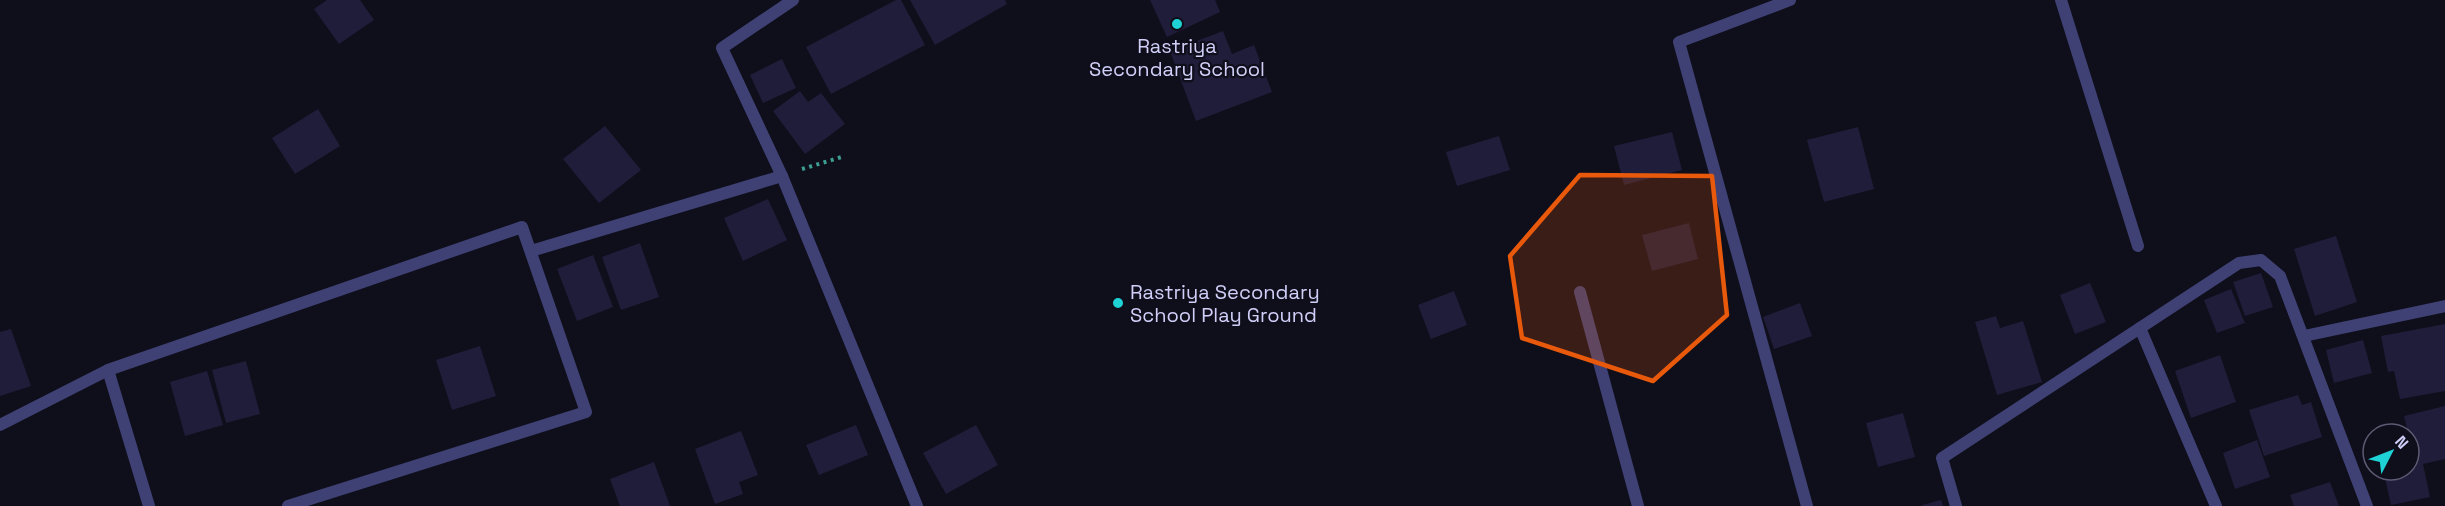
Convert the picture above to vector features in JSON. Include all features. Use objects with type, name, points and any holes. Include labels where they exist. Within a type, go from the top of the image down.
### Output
[{"type":"street","points":[[793,0],[722,48],[782,176],[917,506]]},
{"type":"street","points":[[1790,0],[1679,42],[1807,506]]},
{"type":"street","points":[[2061,0],[2138,246]]},
{"type":"street","points":[[531,251],[782,176]]},
{"type":"street","points":[[0,425],[108,370],[522,227],[586,412],[288,506]]},
{"type":"street","points":[[1956,506],[1942,458],[2239,263],[2261,260],[2280,276],[2367,506]]},
{"type":"street","points":[[1580,292],[1638,506]]},
{"type":"street","points":[[2304,336],[2445,306]]},
{"type":"street","points":[[2140,328],[2216,506]]},
{"type":"street","points":[[108,370],[149,506]]},
{"type":"path","points":[[782,176],[845,156]]},
{"type":"highlighted area","points":[[1580,175],[1712,176],[1727,315],[1653,381],[1522,338],[1510,256]]},
{"type":"building","points":[[327,0],[360,0],[374,20],[339,44],[314,9]]},
{"type":"building","points":[[896,0],[901,0],[925,45],[831,94],[806,47]]},
{"type":"building","points":[[910,0],[1005,0],[1007,4],[935,45]]},
{"type":"building","name":"Rastriya Secondary School","points":[[1150,0],[1215,0],[1220,12],[1167,37]]},
{"type":"building","points":[[1223,31],[1232,54],[1254,45],[1272,92],[1196,121],[1170,51]]},
{"type":"building","points":[[782,59],[796,88],[763,103],[750,75]]},
{"type":"building","points":[[800,91],[808,102],[821,93],[845,124],[805,154],[773,111]]},
{"type":"building","points":[[318,109],[340,146],[295,174],[272,138]]},
{"type":"building","points":[[605,126],[641,170],[599,203],[563,159]]},
{"type":"building","points":[[1858,127],[1874,189],[1824,202],[1807,140]]},
{"type":"building","points":[[1672,132],[1682,170],[1624,185],[1614,146]]},
{"type":"building","points":[[1499,136],[1510,170],[1457,186],[1446,152]]},
{"type":"building","points":[[768,199],[787,240],[743,261],[724,218]]},
{"type":"building","points":[[1689,223],[1698,259],[1652,271],[1642,235]]},
{"type":"building","points":[[2336,236],[2357,302],[2315,316],[2294,249]]},
{"type":"building","points":[[640,243],[659,297],[621,310],[602,257]]},
{"type":"building","points":[[593,255],[613,307],[577,321],[557,269]]},
{"type":"building","points":[[2261,273],[2273,307],[2245,316],[2233,282]]},
{"type":"building","points":[[2090,283],[2106,322],[2075,334],[2060,295]]},
{"type":"building","points":[[2231,289],[2245,323],[2217,333],[2204,300]]},
{"type":"building","points":[[1454,291],[1467,325],[1431,339],[1418,305]]},
{"type":"building","points":[[1800,303],[1812,336],[1774,349],[1763,317]]},
{"type":"building","points":[[1996,316],[2000,328],[2023,321],[2042,382],[1997,395],[1975,322]]},
{"type":"building","points":[[2445,324],[2445,391],[2400,399],[2394,371],[2388,372],[2381,336]]},
{"type":"building","points":[[11,329],[31,386],[0,396],[0,332]]},
{"type":"building","points":[[2363,340],[2372,373],[2334,383],[2326,350]]},
{"type":"building","points":[[480,346],[496,396],[452,410],[436,360]]},
{"type":"building","points":[[2220,355],[2236,402],[2191,418],[2175,371]]},
{"type":"building","points":[[246,361],[260,414],[226,423],[212,370]]},
{"type":"building","points":[[207,371],[223,425],[185,436],[170,382]]},
{"type":"building","points":[[2298,395],[2302,405],[2311,402],[2322,437],[2264,456],[2249,410]]},
{"type":"building","points":[[2445,406],[2445,459],[2423,464],[2430,497],[2391,505],[2386,482],[2421,482],[2421,422],[2405,422],[2404,416]]},
{"type":"building","points":[[1903,413],[1915,457],[1878,467],[1866,423]]},
{"type":"building","points":[[856,425],[868,455],[819,475],[806,445]]},
{"type":"building","points":[[976,425],[998,465],[946,494],[923,453]]},
{"type":"building","points":[[741,431],[758,475],[739,482],[743,494],[715,504],[695,449]]},
{"type":"building","points":[[2257,440],[2270,477],[2235,489],[2223,453]]},
{"type":"building","points":[[654,462],[670,506],[620,506],[610,479]]},
{"type":"building","points":[[2330,482],[2339,506],[2294,506],[2290,495]]},
{"type":"building","points":[[1941,500],[1943,506],[1922,506],[1922,505]]},
{"type":"place","name":"Rastriya Secondary School","points":[[1177,24]]},
{"type":"place","name":"Rastriya Secondary School Play Ground","points":[[1118,303]]}]
